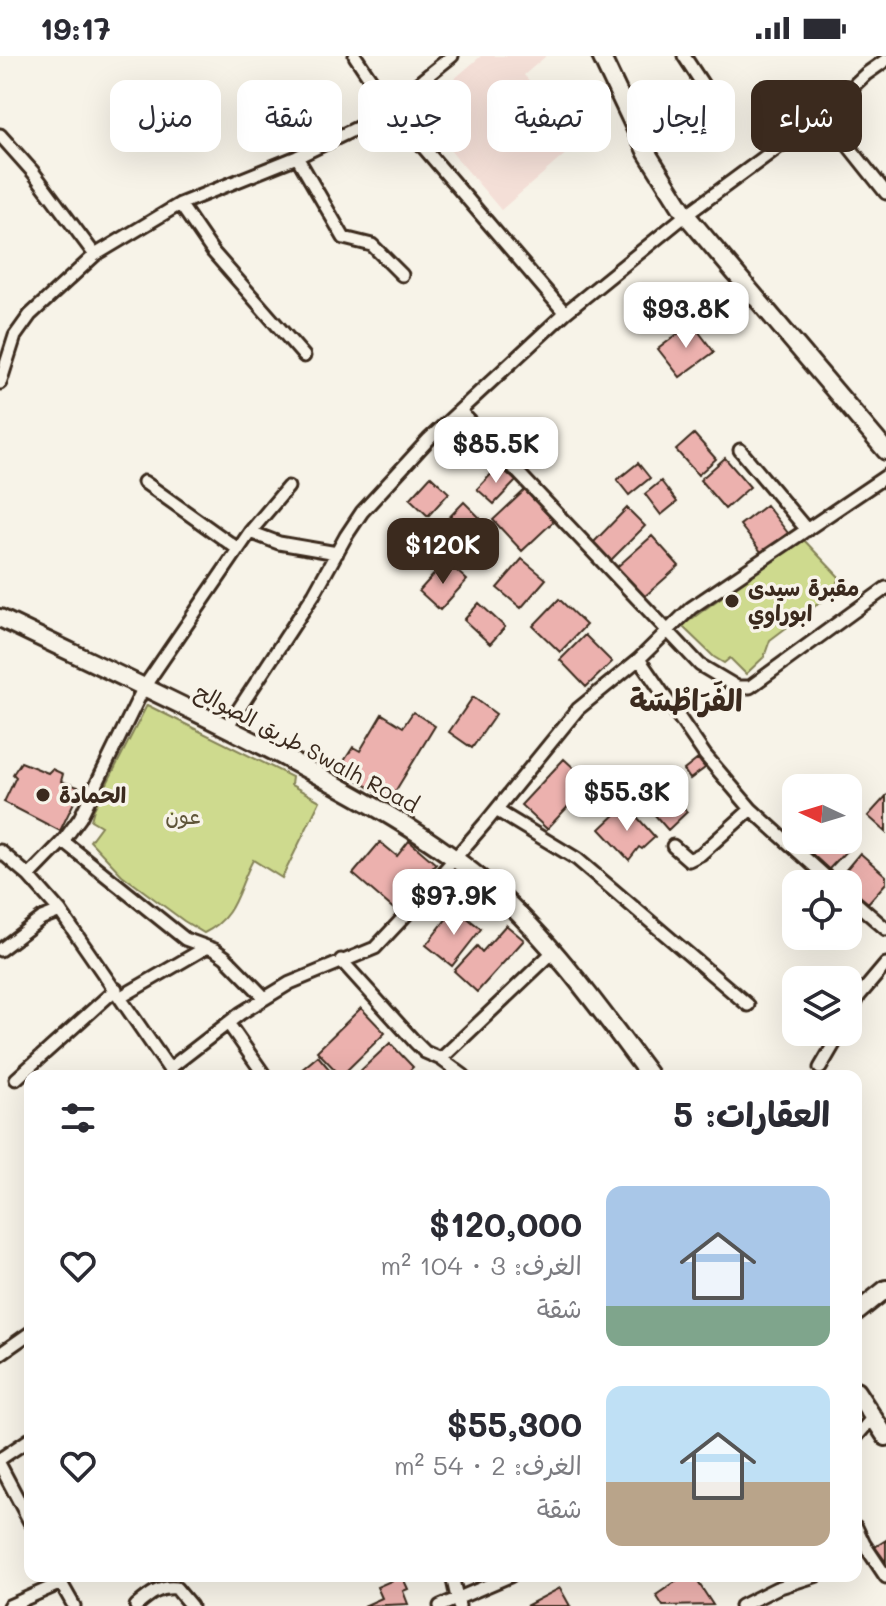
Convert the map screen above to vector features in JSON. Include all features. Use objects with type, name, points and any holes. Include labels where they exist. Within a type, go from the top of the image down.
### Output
[{"type":"street","points":[[355,56],[371,80]]},
{"type":"street","points":[[422,80],[452,56]]},
{"type":"street","points":[[601,56],[647,153],[686,215],[886,451]]},
{"type":"street","points":[[684,56],[700,80]]},
{"type":"street","points":[[860,80],[886,60]]},
{"type":"street","points":[[0,383],[15,336],[30,315],[95,255],[180,204],[297,157],[358,127]]},
{"type":"street","points":[[0,135],[33,172],[95,255]]},
{"type":"street","points":[[427,152],[565,313]]},
{"type":"street","points":[[227,727],[314,594],[346,536],[370,502],[429,439],[565,313],[768,152]]},
{"type":"street","points":[[853,152],[886,193]]},
{"type":"street","points":[[297,157],[344,238],[372,245],[402,275]]},
{"type":"street","points":[[180,204],[213,252],[304,356]]},
{"type":"street","points":[[460,411],[700,665],[743,689],[750,687],[886,588]]},
{"type":"street","points":[[740,450],[807,530]]},
{"type":"street","points":[[174,1070],[228,1023],[265,998],[290,983],[375,948],[496,810],[578,709],[639,659],[701,600],[886,476]]},
{"type":"street","points":[[144,482],[238,549]]},
{"type":"street","points":[[29,876],[63,841],[80,818],[144,687],[250,532],[288,487]]},
{"type":"street","points":[[250,532],[279,543],[337,553]]},
{"type":"street","name":"طريق الصوالح Swalh Road","points":[[0,618],[227,727],[354,794],[455,858],[525,920],[645,1070]]},
{"type":"street","points":[[639,659],[705,755],[751,809],[819,870]]},
{"type":"street","points":[[673,846],[689,860],[701,854],[751,809]]},
{"type":"street","points":[[496,810],[577,859],[748,1005]]},
{"type":"street","points":[[63,841],[185,939],[225,957],[265,998]]},
{"type":"street","points":[[0,851],[29,876],[60,911],[171,1070]]},
{"type":"street","points":[[862,907],[885,926]]},
{"type":"street","points":[[0,950],[42,918],[60,911]]},
{"type":"street","points":[[27,1070],[118,993],[207,947]]},
{"type":"street","points":[[441,1059],[553,952]]},
{"type":"street","points":[[341,960],[425,1052],[456,1070]]},
{"type":"street","points":[[862,992],[886,964]]},
{"type":"street","points":[[228,1023],[261,1070]]},
{"type":"street","points":[[820,1068],[833,1046]]},
{"type":"street","points":[[16,1079],[24,1072]]},
{"type":"street","points":[[862,1308],[886,1289]]},
{"type":"street","points":[[0,1354],[24,1337]]},
{"type":"street","points":[[862,1400],[886,1437]]},
{"type":"street","points":[[862,1430],[873,1417]]},
{"type":"street","points":[[24,1444],[0,1462],[24,1510]]},
{"type":"street","points":[[862,1549],[886,1577]]},
{"type":"street","points":[[9,1606],[55,1582]]},
{"type":"street","points":[[60,1582],[74,1606]]},
{"type":"street","points":[[453,1582],[458,1602]]},
{"type":"street","points":[[440,1606],[458,1602],[498,1582]]},
{"type":"street","points":[[741,1606],[796,1582]]},
{"type":"street","points":[[136,1606],[165,1587],[176,1588],[191,1606]]},
{"type":"shaded area","points":[[481,56],[546,56],[524,75],[528,80],[487,80],[487,152],[568,152],[501,210],[452,152],[471,152],[471,80],[453,80]]},
{"type":"green space","points":[[802,538],[840,578],[831,594],[770,640],[764,657],[746,674],[730,658],[724,663],[714,657],[682,626]]},
{"type":"green space","name":"عون","points":[[147,705],[292,777],[291,785],[320,801],[282,878],[253,860],[230,911],[204,933],[122,875],[90,841],[101,826],[91,820],[94,809]]},
{"type":"building","points":[[692,323],[714,352],[680,377],[658,349]]},
{"type":"building","points":[[694,434],[716,459],[698,475],[676,450]]},
{"type":"building","points":[[725,458],[750,487],[725,509],[700,480]]},
{"type":"building","points":[[638,463],[650,478],[629,495],[617,480]]},
{"type":"building","points":[[499,466],[516,481],[494,504],[477,489]]},
{"type":"building","points":[[431,476],[449,493],[428,516],[410,499]]},
{"type":"building","points":[[661,481],[677,502],[661,515],[645,494]]},
{"type":"building","points":[[525,490],[554,521],[522,551],[493,520]]},
{"type":"building","points":[[464,502],[480,518],[450,549],[434,533]]},
{"type":"building","points":[[766,505],[788,533],[762,553],[740,525]]},
{"type":"building","points":[[627,508],[645,526],[610,561],[592,544]]},
{"type":"building","points":[[652,536],[679,566],[644,597],[617,567]]},
{"type":"building","points":[[522,559],[546,579],[521,608],[497,588]]},
{"type":"building","points":[[446,561],[467,580],[440,610],[419,591]]},
{"type":"building","points":[[559,599],[586,625],[560,652],[533,626]]},
{"type":"building","points":[[479,603],[505,627],[490,644],[464,620]]},
{"type":"building","points":[[585,635],[612,662],[586,687],[560,660]]},
{"type":"building","points":[[473,697],[496,714],[472,748],[449,732]]},
{"type":"building","points":[[413,712],[435,726],[390,800],[339,769],[353,747],[360,751],[382,714],[403,727]]},
{"type":"building","points":[[564,759],[590,783],[547,829],[521,805]]},
{"type":"building","points":[[698,759],[705,768],[690,779],[684,770]]},
{"type":"building","name":"الحمادة","points":[[21,762],[48,773],[52,769],[63,774],[61,781],[81,788],[60,831],[4,802],[16,777],[13,774]]},
{"type":"building","points":[[673,796],[687,812],[668,830],[654,814]]},
{"type":"building","points":[[886,796],[886,832],[868,816]]},
{"type":"building","points":[[628,807],[655,837],[642,849],[639,847],[629,860],[600,829]]},
{"type":"building","points":[[409,841],[436,864],[396,911],[353,874],[380,842],[397,856]]},
{"type":"building","points":[[812,854],[843,854],[828,870]]},
{"type":"building","points":[[861,854],[886,876],[886,883],[868,903],[862,898],[862,870],[846,870]]},
{"type":"building","points":[[453,880],[474,900],[464,912],[442,892]]},
{"type":"building","points":[[455,908],[481,929],[452,966],[426,945]]},
{"type":"building","points":[[506,925],[524,940],[477,992],[454,971],[477,946],[482,952]]},
{"type":"building","points":[[361,1008],[385,1033],[347,1070],[335,1070],[317,1051]]},
{"type":"building","points":[[390,1043],[413,1067],[410,1070],[361,1070]]},
{"type":"building","points":[[318,1056],[330,1070],[301,1070]]},
{"type":"building","points":[[886,1540],[886,1562],[875,1547]]},
{"type":"building","points":[[388,1582],[405,1582],[408,1589],[403,1591],[408,1604],[364,1606],[382,1598],[377,1587]]},
{"type":"building","points":[[675,1582],[698,1582],[713,1605],[663,1606],[656,1595]]},
{"type":"building","points":[[560,1588],[570,1606],[526,1606]]},
{"type":"place","name":"مقبرة سيدى ابوراوي","points":[[732,601]]},
{"type":"place","name":"الحمادة","points":[[43,795]]},
{"type":"district","name":"الفَرَاطْسَة","points":[[686,701]]}]
